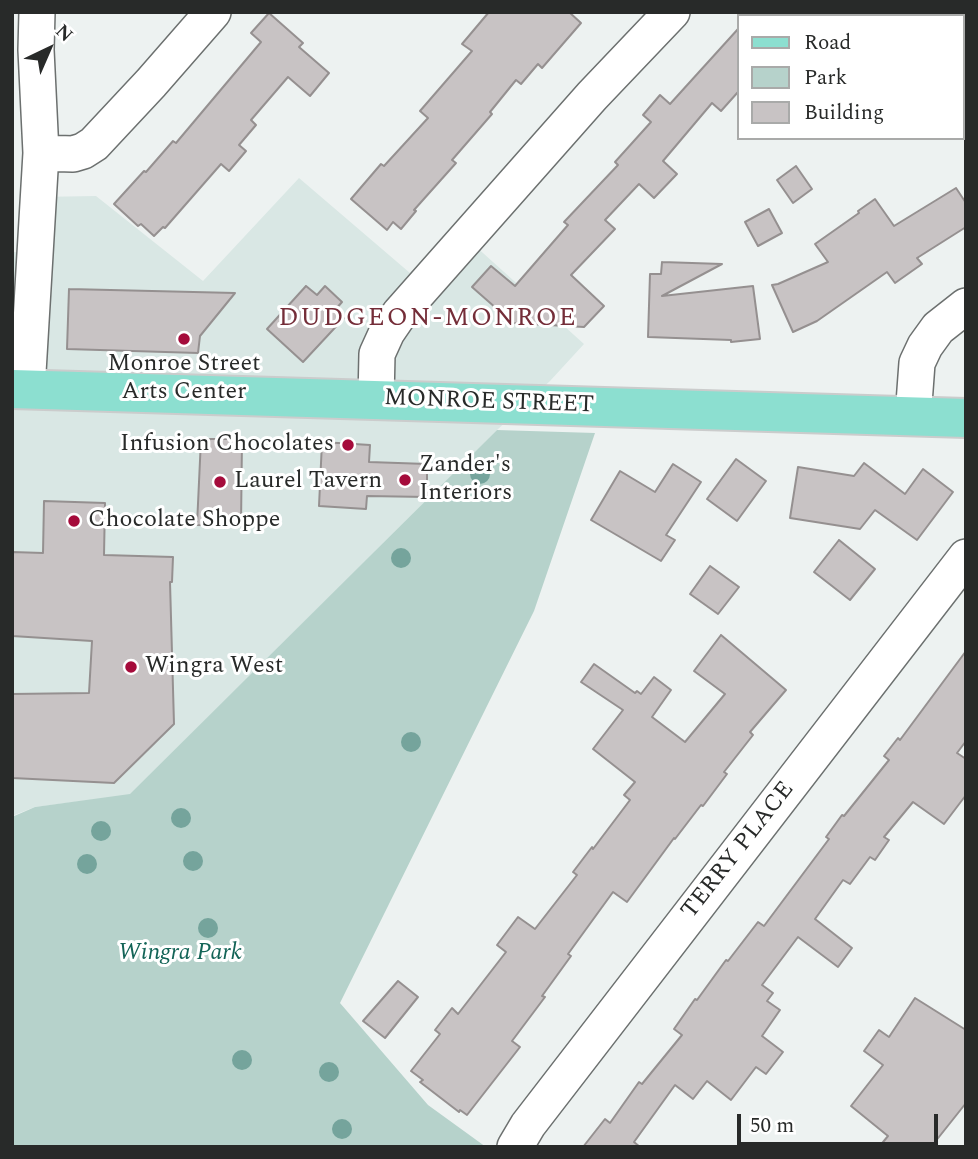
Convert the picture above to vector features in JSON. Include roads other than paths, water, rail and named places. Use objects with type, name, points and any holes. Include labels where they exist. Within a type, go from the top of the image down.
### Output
[{"type":"main road","name":"MONROE STREET","points":[[20,389],[966,418]]},
{"type":"street","points":[[20,389],[41,153],[37,12]]},
{"type":"street","points":[[41,153],[73,154],[93,144],[213,12]]},
{"type":"street","points":[[376,400],[377,354],[400,313],[592,96],[672,12]]},
{"type":"street","points":[[913,417],[916,363],[938,328],[966,306]]},
{"type":"street","name":"TERRY PLACE","points":[[515,1147],[528,1125],[966,557]]},
{"type":"place","name":"Monroe Street Arts Center","points":[[184,339]]},
{"type":"place","name":"Infusion Chocolates","points":[[348,445]]},
{"type":"place","name":"Zander's Interiors","points":[[405,480]]},
{"type":"place","name":"Laurel Tavern","points":[[220,482]]},
{"type":"place","name":"Chocolate Shoppe","points":[[74,521]]},
{"type":"place","name":"Wingra West","points":[[131,667]]},
{"type":"district","name":"DUDGEON-MONROE","points":[[428,320]]},
{"type":"park label","name":"Wingra Park","points":[[180,954]]}]
